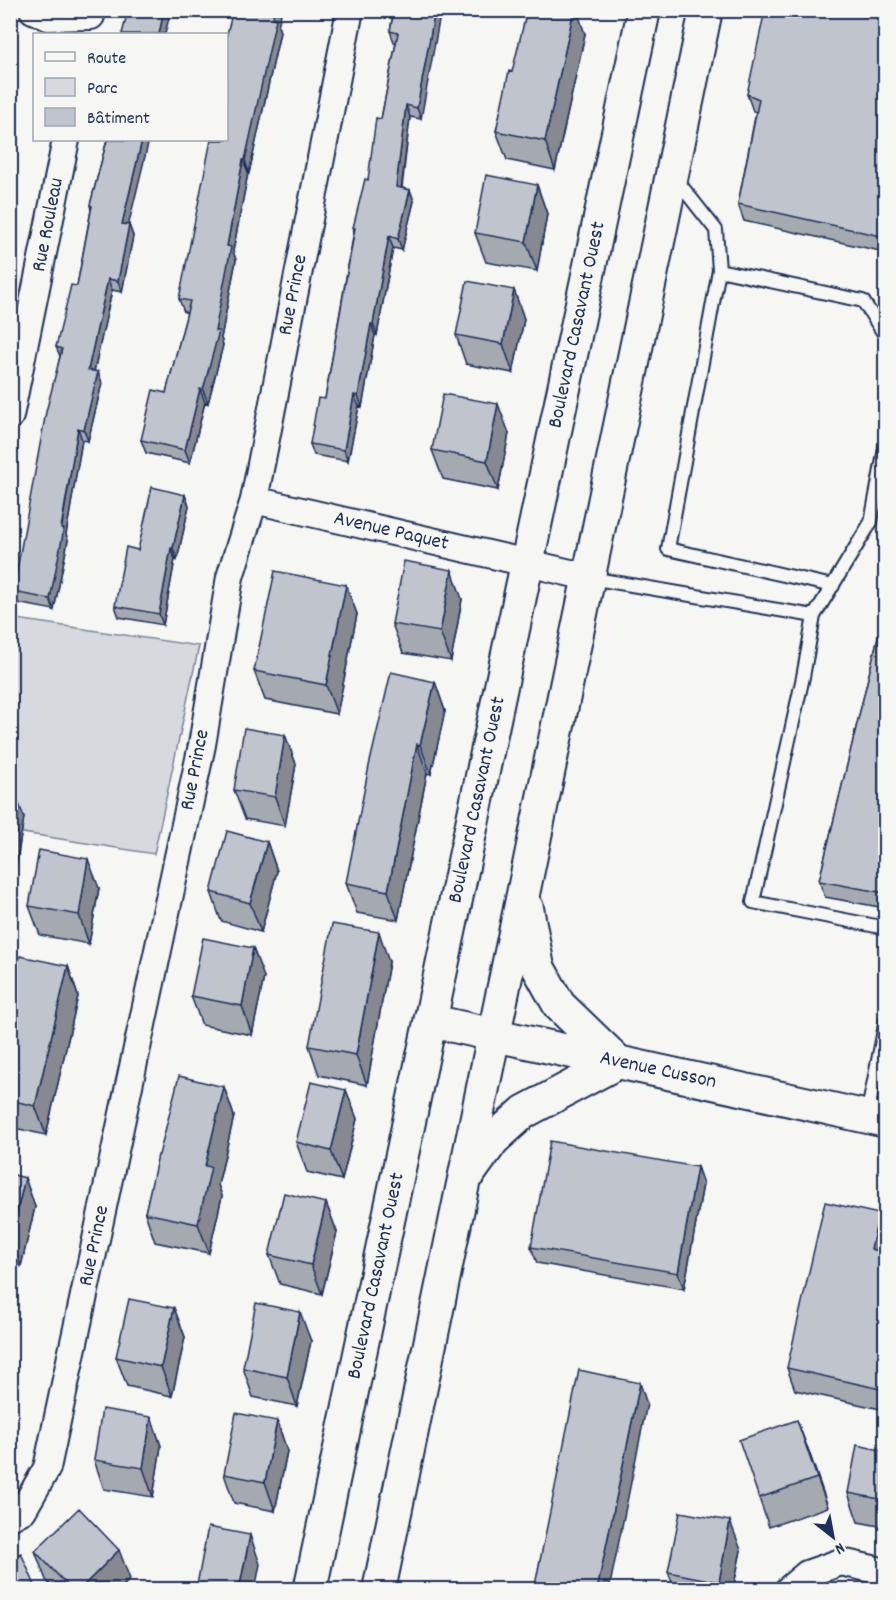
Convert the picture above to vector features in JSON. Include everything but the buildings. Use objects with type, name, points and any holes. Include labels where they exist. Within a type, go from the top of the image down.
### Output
[{"type":"street","points":[[33,10],[48,17],[90,20]]},
{"type":"street","name":"Rue Prince","points":[[10,1517],[23,1510],[47,1468],[202,745],[230,578],[254,500],[350,10]]},
{"type":"street","name":"Boulevard Casavant Ouest","points":[[310,1590],[644,10]]},
{"type":"street","points":[[379,1590],[706,10]]},
{"type":"street","name":"Rue Rouleau","points":[[10,416],[66,141]]},
{"type":"street","name":"Avenue Paquet","points":[[254,500],[588,577]]},
{"type":"street","points":[[465,1180],[493,1140],[524,1112],[618,1062],[559,1005],[538,967],[524,892]]},
{"type":"street","name":"Avenue Cusson","points":[[431,1021],[876,1119]]},
{"type":"street","points":[[788,1590],[807,1574],[841,1562],[885,1572]]},
{"type":"lane","points":[[672,174],[716,230],[719,270],[668,549],[832,586]]},
{"type":"lane","points":[[719,270],[863,301],[885,337]]},
{"type":"lane","points":[[885,443],[871,522],[814,616],[803,677],[753,902],[885,928]]},
{"type":"lane","points":[[588,577],[814,616]]},
{"type":"lane","points":[[876,1119],[885,1020]]},
{"type":"green space","points":[[10,618],[199,646],[154,854],[11,831]]}]
